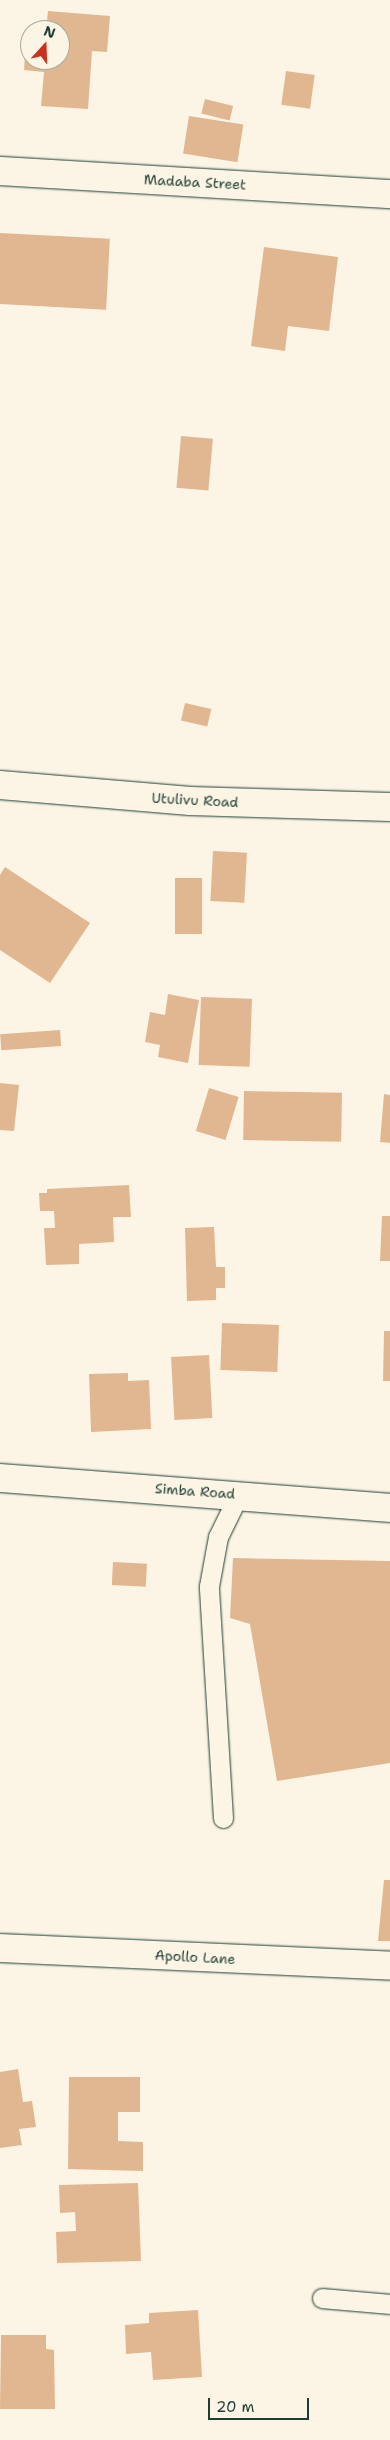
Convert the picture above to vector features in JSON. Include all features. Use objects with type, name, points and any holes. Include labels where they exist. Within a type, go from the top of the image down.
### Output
[{"type":"street","name":"Madaba Street","points":[[0,171],[390,194]]},
{"type":"street","name":"Utulivu Road","points":[[0,785],[190,801],[390,807]]},
{"type":"street","name":"Simba Road","points":[[0,1478],[240,1494],[390,1508]]},
{"type":"street","name":"Apollo Lane","points":[[0,1948],[390,1966]]},
{"type":"lane","points":[[223,1818],[209,1586],[218,1537],[240,1494]]},
{"type":"lane","points":[[322,2298],[390,2304]]},
{"type":"building","points":[[48,11],[110,16],[107,52],[92,51],[88,109],[41,106],[44,72],[24,70],[70,70],[70,20],[47,20]]},
{"type":"building","points":[[286,71],[315,75],[310,109],[281,105]]},
{"type":"building","points":[[205,99],[233,106],[230,121],[201,114]]},
{"type":"building","points":[[189,116],[243,125],[237,162],[183,154]]},
{"type":"building","points":[[0,233],[110,239],[106,310],[0,304]]},
{"type":"building","points":[[264,247],[338,257],[329,331],[288,326],[285,351],[251,346]]},
{"type":"building","points":[[181,436],[213,439],[208,491],[176,488]]},
{"type":"building","points":[[185,703],[211,709],[207,727],[181,721]]},
{"type":"building","points":[[213,851],[247,853],[244,903],[210,901]]},
{"type":"building","points":[[5,867],[90,923],[50,983],[0,950],[0,875]]},
{"type":"building","points":[[175,878],[202,878],[202,934],[175,934]]},
{"type":"building","points":[[168,994],[199,1000],[188,1063],[158,1057],[160,1045],[145,1042],[150,1012],[165,1015]]},
{"type":"building","points":[[201,997],[252,999],[250,1067],[199,1065]]},
{"type":"building","points":[[60,1030],[61,1046],[1,1050],[0,1034]]},
{"type":"building","points":[[0,1083],[19,1085],[14,1131],[0,1130]]},
{"type":"building","points":[[209,1088],[239,1097],[225,1140],[196,1131]]},
{"type":"building","points":[[244,1091],[342,1093],[341,1142],[243,1140]]},
{"type":"building","points":[[384,1094],[390,1095],[390,1143],[380,1142]]},
{"type":"building","points":[[129,1185],[131,1217],[113,1217],[114,1242],[79,1244],[79,1264],[46,1265],[44,1228],[55,1228],[54,1211],[40,1211],[39,1193],[47,1193],[47,1189]]},
{"type":"building","points":[[382,1216],[390,1216],[390,1261],[380,1261]]},
{"type":"building","points":[[214,1227],[216,1267],[225,1267],[225,1288],[216,1288],[216,1300],[187,1301],[185,1228]]},
{"type":"building","points":[[222,1323],[279,1325],[277,1372],[220,1370]]},
{"type":"building","points":[[384,1331],[390,1331],[390,1381],[383,1381]]},
{"type":"building","points":[[209,1355],[212,1418],[174,1420],[171,1357]]},
{"type":"building","points":[[128,1373],[128,1381],[149,1380],[151,1429],[91,1432],[89,1374]]},
{"type":"building","points":[[233,1558],[390,1561],[390,1763],[277,1781],[250,1624],[230,1618]]},
{"type":"building","points":[[113,1562],[147,1564],[146,1587],[112,1585]]},
{"type":"building","points":[[384,1880],[390,1880],[390,1941],[378,1941]]},
{"type":"building","points":[[18,2069],[23,2102],[32,2101],[36,2127],[19,2129],[22,2145],[0,2148],[0,2072]]},
{"type":"building","points":[[69,2077],[140,2077],[140,2112],[118,2112],[118,2141],[143,2142],[143,2171],[68,2169]]},
{"type":"building","points":[[138,2183],[141,2261],[57,2263],[56,2232],[76,2231],[75,2212],[60,2213],[59,2185]]},
{"type":"building","points":[[198,2310],[202,2377],[153,2380],[151,2352],[126,2354],[125,2325],[149,2323],[149,2313]]},
{"type":"building","points":[[1,2335],[46,2335],[46,2349],[54,2350],[55,2409],[0,2409]]}]
